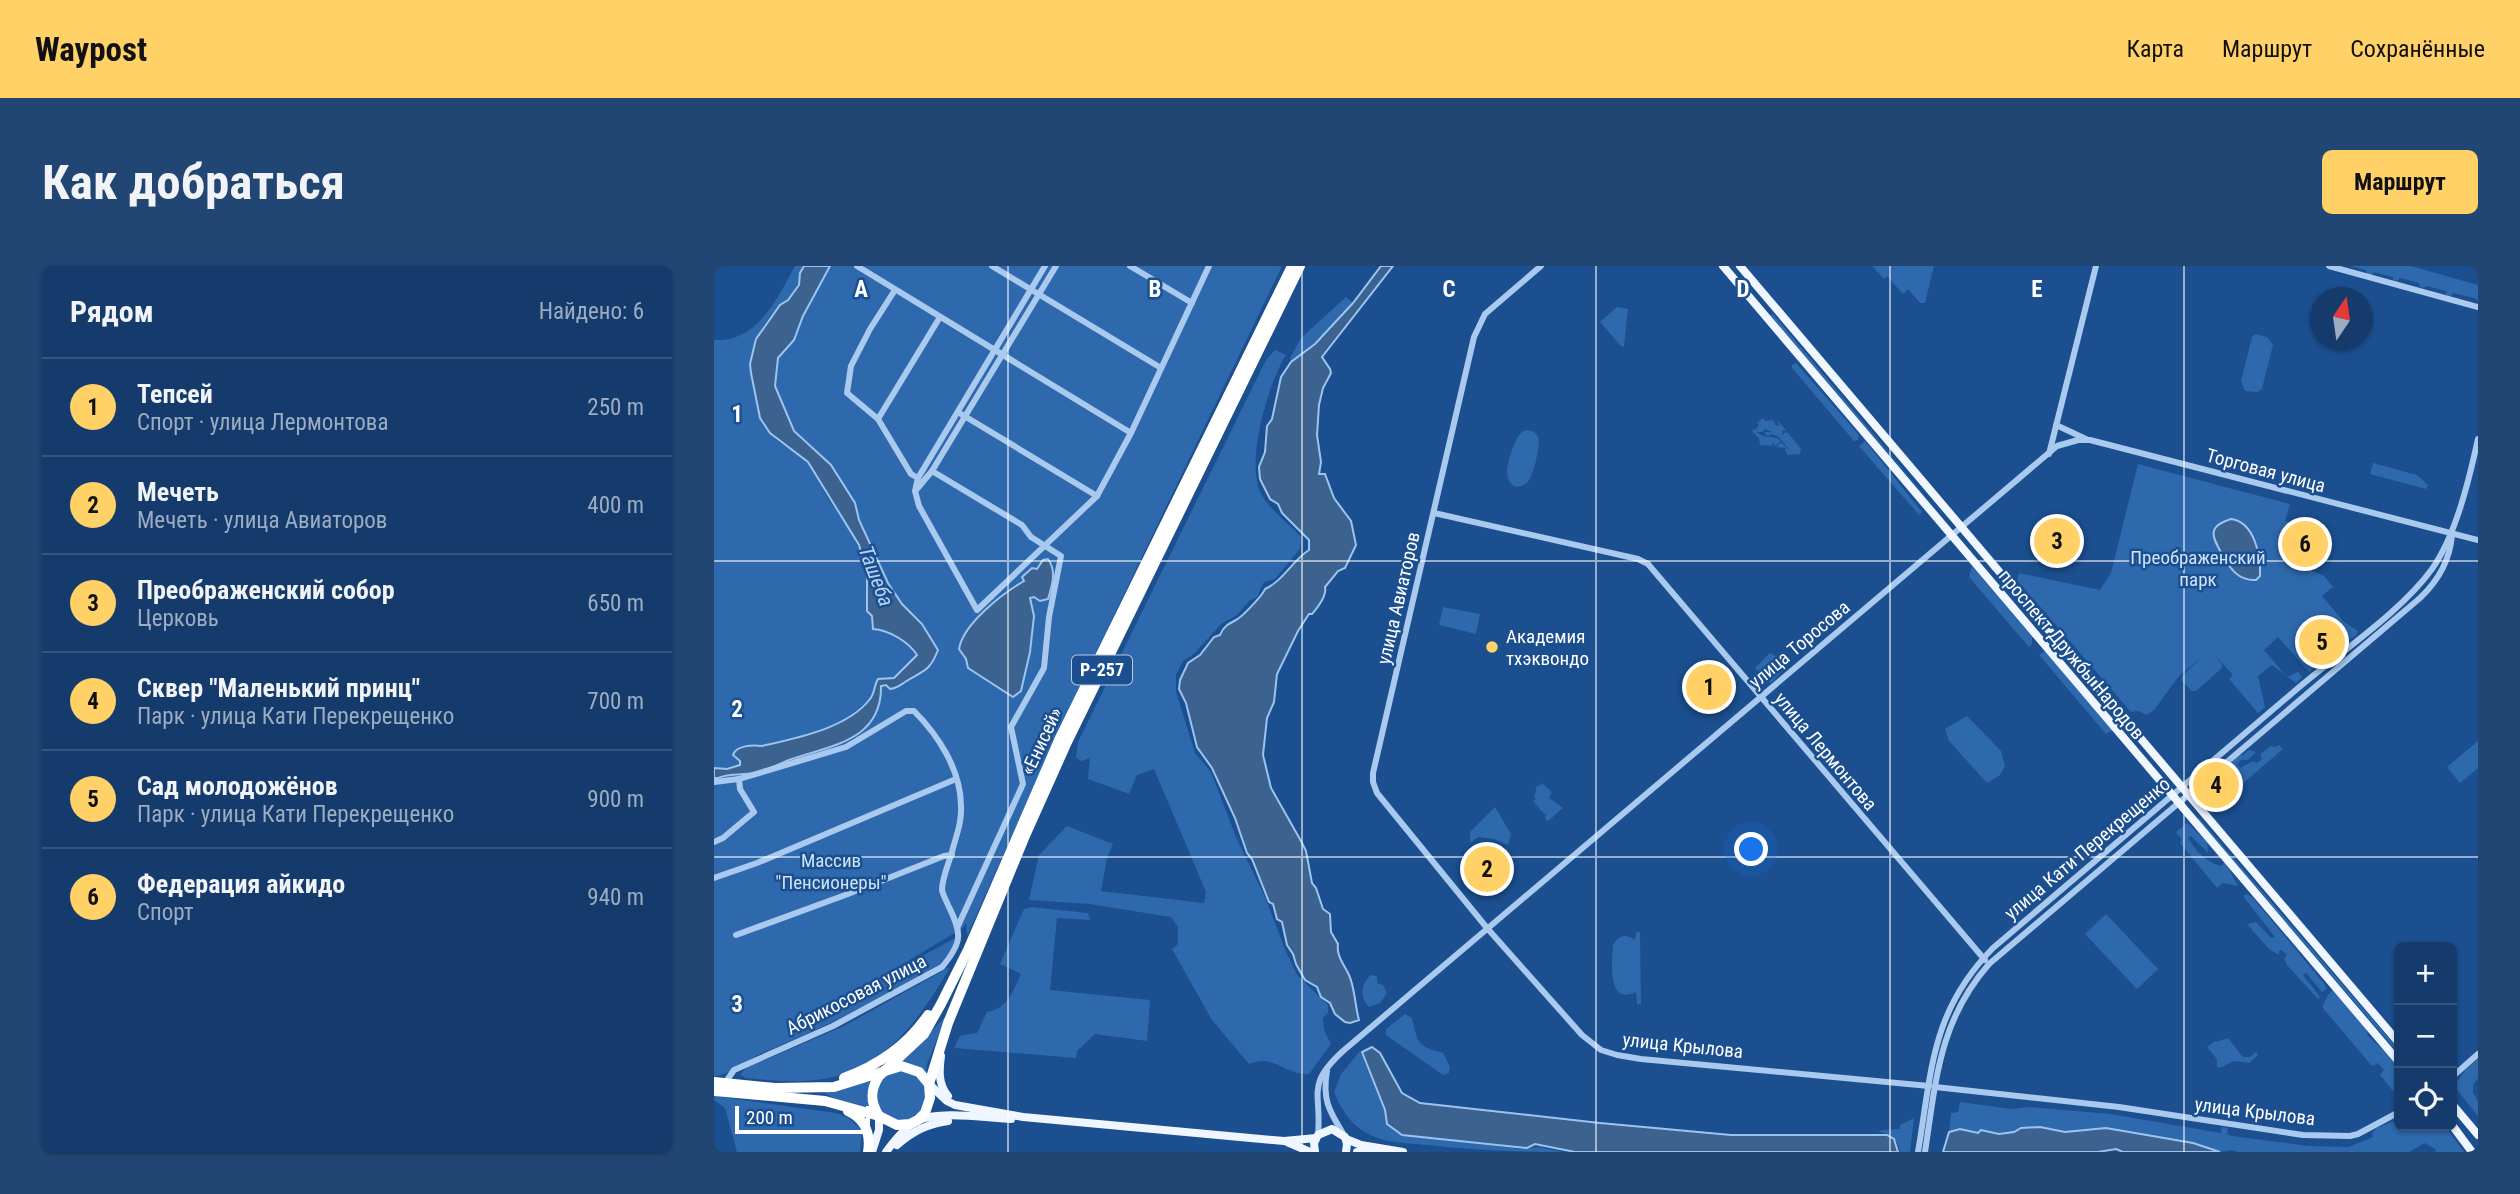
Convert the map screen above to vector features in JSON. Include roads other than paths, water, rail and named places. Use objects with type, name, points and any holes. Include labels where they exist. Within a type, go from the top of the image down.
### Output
[{"type":"highway","name":"«Енисей»","points":[[879,1116],[872,1101],[874,1084],[885,1070],[924,1034],[962,961],[1060,738],[1292,266]]},
{"type":"highway","name":"«Енисей»","points":[[918,1120],[929,1106],[929,1084],[945,1032],[1024,838],[1300,266]]},
{"type":"highway","name":"Р-257","points":[[796,1088],[835,1082],[890,1056],[921,1025],[962,961]]},
{"type":"highway","name":"Р-257","points":[[719,1083],[796,1088],[834,1087],[901,1066],[913,1069],[929,1084]]},
{"type":"highway","points":[[714,1091],[825,1101],[879,1116],[897,1125],[918,1120]]},
{"type":"highway","points":[[825,1101],[853,1113],[862,1121],[869,1137],[870,1152]]},
{"type":"main road","name":"проспект Дружбы Народов","points":[[1723,266],[2394,1056]]},
{"type":"main road","name":"проспект Дружбы Народов","points":[[1740,266],[2394,1037]]},
{"type":"main road","points":[[1763,314],[1772,305]]},
{"type":"main road","points":[[945,1032],[939,1069],[943,1090],[951,1099],[984,1115]]},
{"type":"main road","points":[[929,1084],[947,1101],[984,1115]]},
{"type":"main road","points":[[2457,1110],[2478,1134]]},
{"type":"main road","points":[[888,1152],[922,1128],[940,1122],[984,1115]]},
{"type":"main road","points":[[888,1152],[902,1133],[918,1120],[984,1115],[1284,1141],[1317,1136],[1332,1129],[1361,1144],[1402,1152]]},
{"type":"main road","points":[[870,1152],[879,1130],[879,1116]]},
{"type":"main road","points":[[2457,1131],[2471,1152]]},
{"type":"main road","points":[[1284,1141],[1312,1152],[1317,1136]]},
{"type":"main road","points":[[1345,1138],[1346,1152]]},
{"type":"main road","points":[[1357,1152],[1392,1152]]},
{"type":"street","points":[[857,266],[1130,433]]},
{"type":"street","points":[[992,266],[1161,368]]},
{"type":"street","points":[[1045,266],[918,478],[915,491],[919,506],[977,610],[1097,496],[1209,266]]},
{"type":"street","points":[[915,491],[932,471],[1056,266]]},
{"type":"street","points":[[1130,266],[1192,303]]},
{"type":"street","name":"улица Авиаторов","points":[[1487,929],[1377,793],[1373,772],[1478,326],[1489,310],[1541,266]]},
{"type":"street","points":[[2049,454],[2096,266]]},
{"type":"street","points":[[2329,266],[2478,307]]},
{"type":"street","points":[[895,290],[850,366],[847,393],[878,419],[911,474],[918,478]]},
{"type":"street","points":[[878,419],[940,317]]},
{"type":"street","points":[[957,411],[1097,496]]},
{"type":"street","points":[[2056,425],[2090,440]]},
{"type":"street","points":[[2049,454],[2057,446],[2056,425]]},
{"type":"street","points":[[2053,439],[2057,446]]},
{"type":"street","name":"улица Кати Перекрещенко","points":[[2186,791],[2427,591],[2451,550],[2452,533],[2478,439]]},
{"type":"street","name":"Торговая улица","points":[[2057,446],[2078,440],[2090,440],[2478,540]]},
{"type":"street","points":[[938,444],[945,449]]},
{"type":"street","name":"улица Торосова","points":[[1328,1069],[1343,1051],[2049,454]]},
{"type":"street","points":[[932,471],[1022,525],[1031,537],[1043,545]]},
{"type":"street","name":"улица Лермонтова","points":[[1434,513],[1643,561],[1986,961]]},
{"type":"street","name":"улица Кати Перекрещенко","points":[[1918,1152],[1932,1086],[1950,1023],[1986,961],[2176,800],[2298,688],[2402,603],[2423,582],[2452,533]]},
{"type":"street","name":"Абрикосовая улица","points":[[719,1083],[734,1070],[833,1026],[942,967],[955,952],[960,936],[958,926],[1023,783],[1011,727],[1044,668],[1049,617],[1061,555],[1043,545]]},
{"type":"street","points":[[714,782],[739,779],[846,747],[906,711],[914,711],[940,742],[960,794],[961,815],[942,887],[942,893],[958,926]]},
{"type":"street","points":[[714,842],[723,838],[754,812],[740,789],[739,779]]},
{"type":"street","points":[[714,878],[757,863],[956,779]]},
{"type":"street","points":[[736,935],[952,855]]},
{"type":"street","name":"улица Крылова","points":[[1487,929],[1591,1044],[1617,1055],[2119,1107],[2303,1135],[2350,1136],[2394,1114]]},
{"type":"street","points":[[2457,1073],[2478,1054]]},
{"type":"street","points":[[1317,1136],[1317,1089],[1322,1075],[1328,1069]]},
{"type":"street","points":[[1328,1069],[1324,1087],[1326,1100],[1345,1138]]},
{"type":"street","name":"улица Кати Перекрещенко","points":[[1925,1152],[1932,1086]]},
{"type":"water","name":"Ташеба","points":[[804,266],[830,266],[803,316],[794,340],[778,358],[775,386],[794,431],[831,465],[855,503],[859,520],[888,583],[902,604],[922,624],[938,650],[932,663],[921,673],[894,688],[881,686],[879,704],[873,718],[865,729],[853,737],[760,772],[714,778],[714,768],[727,769],[740,765],[740,761],[733,755],[741,747],[762,746],[806,735],[849,717],[870,699],[878,679],[894,678],[917,655],[898,638],[873,629],[872,616],[867,611],[867,575],[859,545],[808,462],[770,433],[760,418],[750,364],[756,339],[780,305],[788,300],[799,285]]},
{"type":"water","points":[[1381,266],[1393,266],[1322,357],[1331,373],[1323,388],[1319,405],[1319,474],[1325,474],[1334,498],[1351,521],[1356,545],[1345,568],[1338,571],[1325,587],[1322,601],[1298,631],[1277,674],[1274,702],[1267,718],[1263,755],[1271,788],[1306,851],[1312,883],[1323,909],[1330,914],[1331,932],[1338,944],[1340,957],[1354,991],[1359,1020],[1350,1023],[1335,1014],[1330,1003],[1321,997],[1317,987],[1305,980],[1296,964],[1287,945],[1282,922],[1277,919],[1273,904],[1269,902],[1235,818],[1212,768],[1197,747],[1186,703],[1179,689],[1188,663],[1200,655],[1226,626],[1243,615],[1265,589],[1309,550],[1309,540],[1282,513],[1278,504],[1270,499],[1260,479],[1259,467],[1265,452],[1267,426],[1272,419],[1281,377],[1291,362],[1315,344],[1353,303]]},
{"type":"water","points":[[2231,519],[2246,526],[2255,542],[2260,568],[2260,576],[2256,580],[2235,573],[2216,544],[2214,529]]},
{"type":"water","points":[[1048,559],[1053,574],[1051,589],[1048,599],[1040,601],[1034,597],[1030,598],[1034,616],[1030,652],[1021,691],[1013,697],[968,668],[959,649],[968,630],[985,610],[1024,581],[1022,577],[1032,568],[1037,569],[1043,560]]},
{"type":"water","points":[[1372,1047],[1380,1053],[1402,1093],[1420,1103],[1731,1135],[1887,1135],[1894,1139],[1898,1152],[1575,1152],[1535,1144],[1527,1148],[1402,1135],[1387,1124],[1385,1110],[1362,1052]]},
{"type":"water","points":[[2040,1127],[2065,1132],[2106,1128],[2193,1143],[2220,1152],[2123,1152],[2116,1149],[2098,1152],[1943,1152],[1949,1132],[1960,1129],[1999,1134],[2021,1128]]},
{"type":"waterway","name":"Ташеба","points":[[885,608],[891,618],[917,637]]},
{"type":"place","name":"Преображенский собор","points":[[2057,541]]},
{"type":"place","name":"Федерация айкидо","points":[[2305,544]]},
{"type":"place","name":"Сад молодожёнов","points":[[2322,642]]},
{"type":"place","name":"Академия тхэквондо","points":[[1492,647]]},
{"type":"place","name":"Тепсей","points":[[1709,687]]},
{"type":"place","name":"Сквер \"Маленький принц\"","points":[[2216,785]]},
{"type":"place","name":"Мечеть","points":[[1487,869]]},
{"type":"park label","name":"Преображенский парк","points":[[2198,568]]},
{"type":"park label","name":"Массив \"Пенсионеры\"","points":[[831,871]]}]
